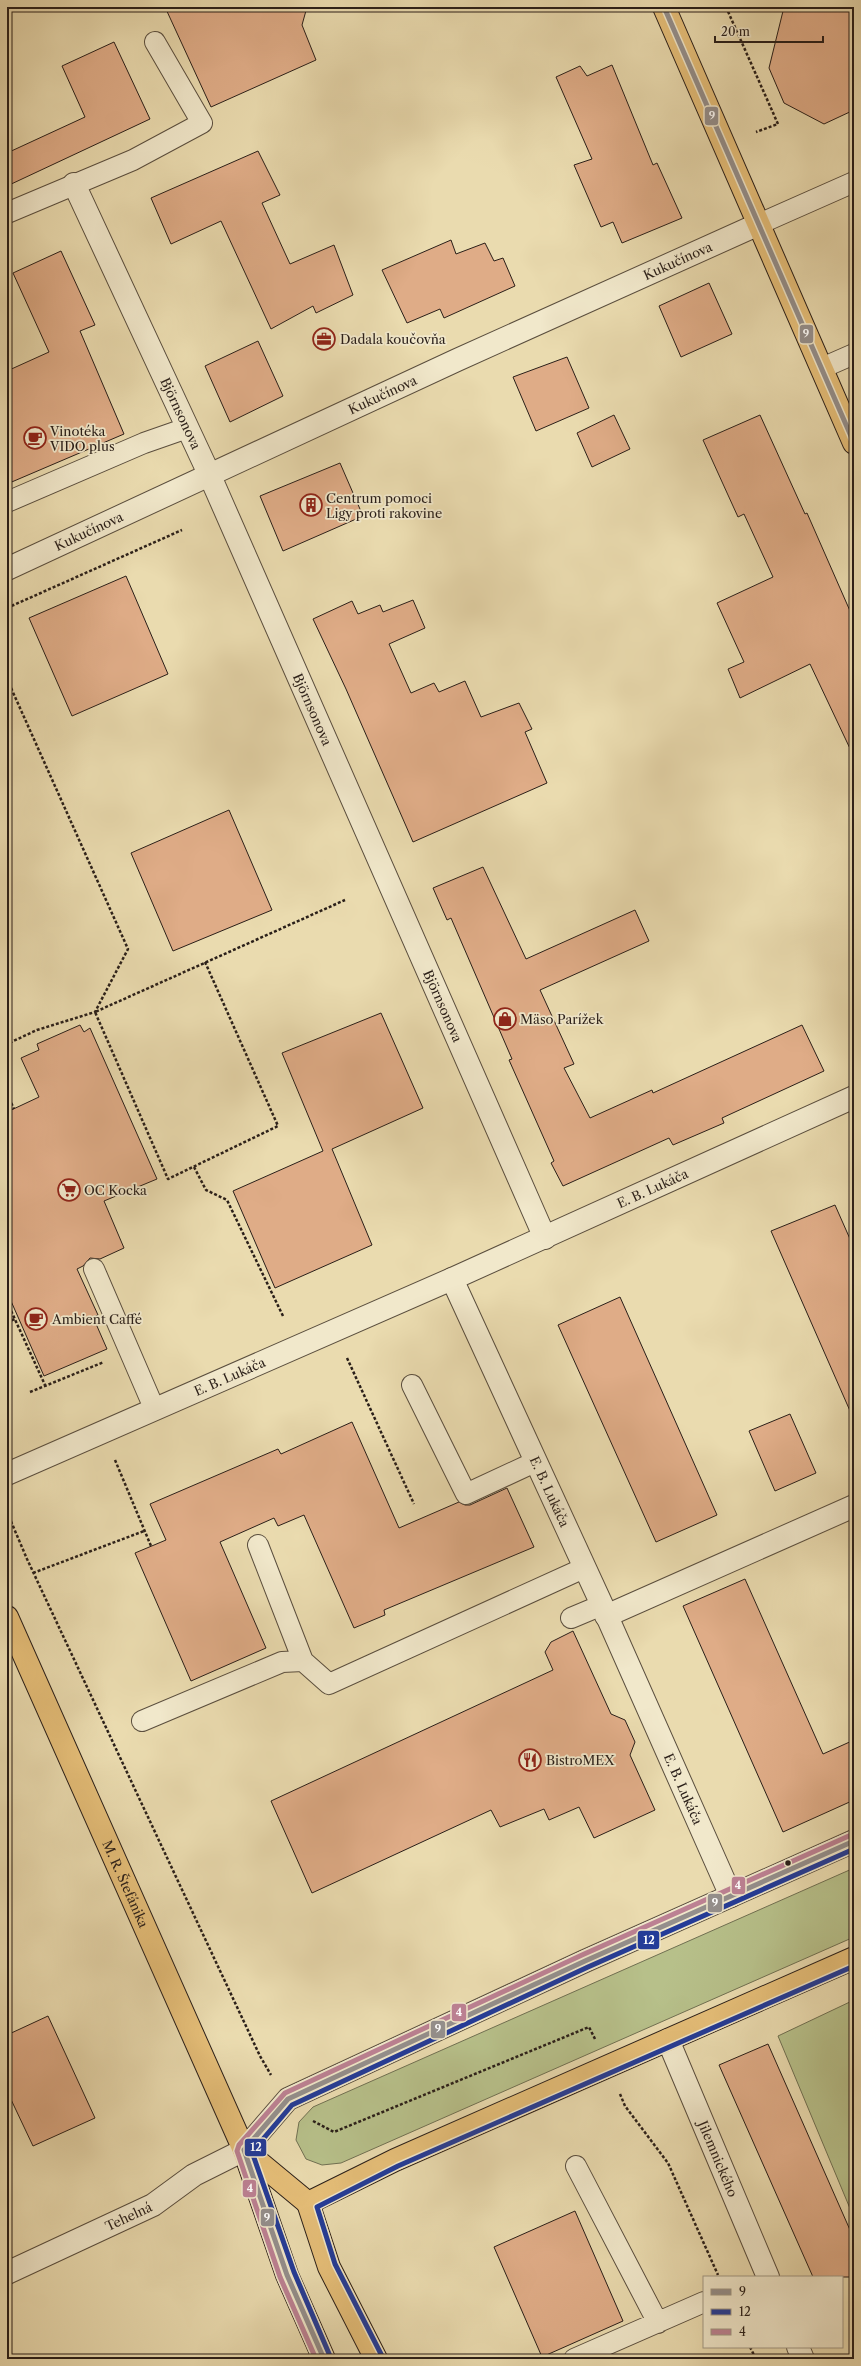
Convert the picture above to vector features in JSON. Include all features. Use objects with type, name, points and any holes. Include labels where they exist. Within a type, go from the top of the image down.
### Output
[{"type":"main road","points":[[664,7],[854,443]]},
{"type":"main road","name":"M. R. Štefánika","points":[[7,1617],[244,2150]]},
{"type":"main road","points":[[308,2203],[395,2160],[854,1958]]},
{"type":"main road","points":[[244,2150],[308,2203],[329,2267],[376,2359]]},
{"type":"main road","points":[[244,2150],[287,2276],[324,2359]]},
{"type":"street","name":"Björnsonova","points":[[74,184],[186,428],[210,476],[545,1238]]},
{"type":"street","name":"Kukučínova","points":[[7,569],[457,360],[759,224]]},
{"type":"street","name":"E. B. Lukáča","points":[[7,1474],[154,1408],[545,1238],[854,1097]]},
{"type":"street","name":"E. B. Lukáča","points":[[452,1279],[604,1611],[731,1896]]},
{"type":"street","points":[[604,1611],[854,1506]]},
{"type":"street","points":[[244,2150],[288,2099],[854,1841]]},
{"type":"street","name":"Jilemnického","points":[[668,2040],[766,2276]]},
{"type":"street","name":"Tehelná","points":[[7,2273],[153,2205],[194,2175],[244,2150]]},
{"type":"street","points":[[798,2348],[803,2359]]},
{"type":"lane","points":[[7,213],[133,160],[202,123],[155,42]]},
{"type":"lane","points":[[759,224],[854,182]]},
{"type":"lane","points":[[822,368],[854,354]]},
{"type":"lane","points":[[7,502],[144,443],[186,428]]},
{"type":"lane","points":[[94,1269],[154,1408]]},
{"type":"lane","points":[[412,1385],[466,1494],[535,1462]]},
{"type":"lane","points":[[258,1545],[303,1661],[329,1684],[584,1568]]},
{"type":"lane","points":[[571,1618],[604,1611]]},
{"type":"lane","points":[[142,1721],[282,1662],[303,1661]]},
{"type":"lane","points":[[576,2166],[658,2323]]},
{"type":"lane","points":[[574,2359],[703,2302]]},
{"type":"path","points":[[726,7],[778,124],[756,132]]},
{"type":"path","points":[[7,608],[182,530]]},
{"type":"path","points":[[7,679],[128,949],[95,1012]]},
{"type":"path","points":[[7,1044],[37,1030],[95,1012],[345,900]]},
{"type":"path","points":[[95,1012],[168,1179],[278,1126],[205,962]]},
{"type":"path","points":[[7,1094],[14,1109]]},
{"type":"path","points":[[194,1166],[206,1190],[227,1200],[283,1316]]},
{"type":"path","points":[[7,1302],[44,1385]]},
{"type":"path","points":[[7,1322],[15,1319]]},
{"type":"path","points":[[344,1352],[414,1504]]},
{"type":"path","points":[[30,1392],[106,1361]]},
{"type":"path","points":[[113,1454],[151,1546]]},
{"type":"path","points":[[7,1512],[34,1573],[260,2056],[288,2099],[306,2118],[334,2132],[589,2027],[626,2106],[668,2163],[719,2276]]},
{"type":"path","points":[[34,1573],[144,1530]]},
{"type":"path","points":[[750,2348],[756,2359]]},
{"type":"green space","points":[[854,1868],[854,1937],[341,2163],[322,2165],[306,2159],[296,2140],[299,2122],[313,2107]]},
{"type":"green space","points":[[854,2000],[854,2218],[778,2036]]},
{"type":"building","points":[[165,7],[307,7],[302,25],[316,60],[211,107]]},
{"type":"building","points":[[784,7],[854,7],[854,110],[824,124],[784,103],[769,68]]},
{"type":"building","points":[[114,42],[150,119],[7,186],[7,153],[85,117],[62,66]]},
{"type":"building","points":[[612,65],[653,165],[657,163],[682,218],[622,243],[613,222],[601,227],[574,165],[592,159],[556,77],[580,66],[587,76]]},
{"type":"building","points":[[258,151],[280,195],[262,203],[290,264],[334,245],[353,295],[316,313],[313,306],[271,329],[221,221],[171,244],[151,198]]},
{"type":"building","points":[[451,240],[456,254],[485,243],[494,261],[503,258],[515,286],[444,318],[440,309],[407,323],[382,270]]},
{"type":"building","points":[[61,251],[95,325],[80,331],[124,434],[7,484],[7,371],[49,352],[13,273]]},
{"type":"building","points":[[709,283],[732,334],[681,357],[659,306]]},
{"type":"building","points":[[258,341],[283,396],[230,422],[205,366]]},
{"type":"building","points":[[567,357],[589,408],[536,431],[513,377]]},
{"type":"building","points":[[614,415],[630,449],[592,467],[577,433]]},
{"type":"building","points":[[760,415],[805,514],[807,513],[854,620],[854,757],[810,664],[740,698],[728,669],[744,662],[717,603],[773,577],[744,514],[738,517],[703,440]]},
{"type":"building","name":"Centrum pomoci Ligy proti rakovine","points":[[340,463],[363,516],[283,551],[260,496]]},
{"type":"building","points":[[126,576],[168,674],[72,716],[29,618]]},
{"type":"building","points":[[413,600],[425,628],[389,644],[411,693],[434,683],[439,692],[465,681],[481,717],[519,703],[532,729],[525,732],[547,783],[413,842],[346,689],[313,619],[352,601],[358,614],[380,605],[383,612]]},
{"type":"building","points":[[229,810],[272,910],[173,951],[131,853]]},
{"type":"building","points":[[483,867],[526,959],[635,910],[649,941],[540,990],[574,1064],[564,1068],[590,1118],[652,1090],[653,1093],[802,1025],[824,1071],[722,1118],[724,1123],[673,1145],[669,1138],[563,1186],[551,1163],[554,1161],[509,1060],[512,1059],[451,918],[447,920],[433,888]]},
{"type":"building","points":[[381,1013],[423,1108],[332,1149],[372,1245],[275,1288],[233,1191],[323,1151],[282,1053]]},
{"type":"building","name":"OC Kocka","points":[[80,1025],[84,1032],[90,1028],[157,1179],[104,1201],[124,1248],[100,1259],[90,1258],[83,1266],[77,1269],[98,1315],[93,1317],[107,1349],[44,1376],[7,1292],[7,1112],[39,1097],[21,1058],[39,1050],[37,1044]]},
{"type":"building","points":[[835,1205],[854,1248],[854,1420],[771,1231]]},
{"type":"building","points":[[620,1297],[717,1515],[656,1542],[558,1325]]},
{"type":"building","points":[[790,1414],[816,1473],[775,1491],[749,1431]]},
{"type":"building","points":[[352,1422],[399,1528],[459,1502],[465,1505],[470,1505],[507,1488],[534,1547],[384,1610],[385,1615],[354,1628],[304,1515],[278,1526],[274,1518],[220,1542],[266,1648],[191,1681],[135,1553],[166,1540],[150,1504],[278,1449],[281,1454]]},
{"type":"building","points":[[745,1579],[823,1754],[854,1740],[854,1800],[783,1832],[683,1606]]},
{"type":"building","points":[[573,1631],[611,1714],[625,1720],[635,1742],[630,1755],[655,1810],[594,1838],[579,1807],[549,1820],[544,1809],[500,1827],[491,1810],[312,1893],[271,1801],[553,1670],[545,1652],[551,1642]]},
{"type":"building","points":[[48,2016],[95,2118],[33,2146],[7,2091],[7,2035]]},
{"type":"building","points":[[768,2044],[854,2239],[854,2277],[813,2276],[719,2065]]},
{"type":"building","points":[[575,2211],[623,2321],[542,2357],[494,2247]]},
{"type":"transit line","name":"9","points":[[664,7],[854,443]]},
{"type":"transit line","name":"4","points":[[316,2359],[280,2277],[237,2151],[239,2145],[285,2093],[582,1955],[851,1835]]},
{"type":"transit line","name":"9","points":[[324,2359],[287,2275],[244,2150],[288,2099],[585,1961],[854,1841]]},
{"type":"transit line","name":"12","points":[[330,2356],[294,2272],[252,2152],[292,2105],[588,1967],[854,1849]]},
{"type":"transit line","name":"12","points":[[382,2356],[335,2264],[317,2207],[398,2166],[854,1966]]},
{"type":"place","name":"Dadala koučovňa","points":[[324,339]]},
{"type":"place","name":"Vinotéka VIDO plus","points":[[35,438]]},
{"type":"place","name":"Centrum pomoci Ligy proti rakovine","points":[[311,505]]},
{"type":"place","name":"Mäso Parížek","points":[[505,1019]]},
{"type":"place","name":"OC Kocka","points":[[69,1190]]},
{"type":"place","name":"Ambient Caffé","points":[[36,1319]]},
{"type":"place","name":"BistroMEX","points":[[530,1760]]}]
